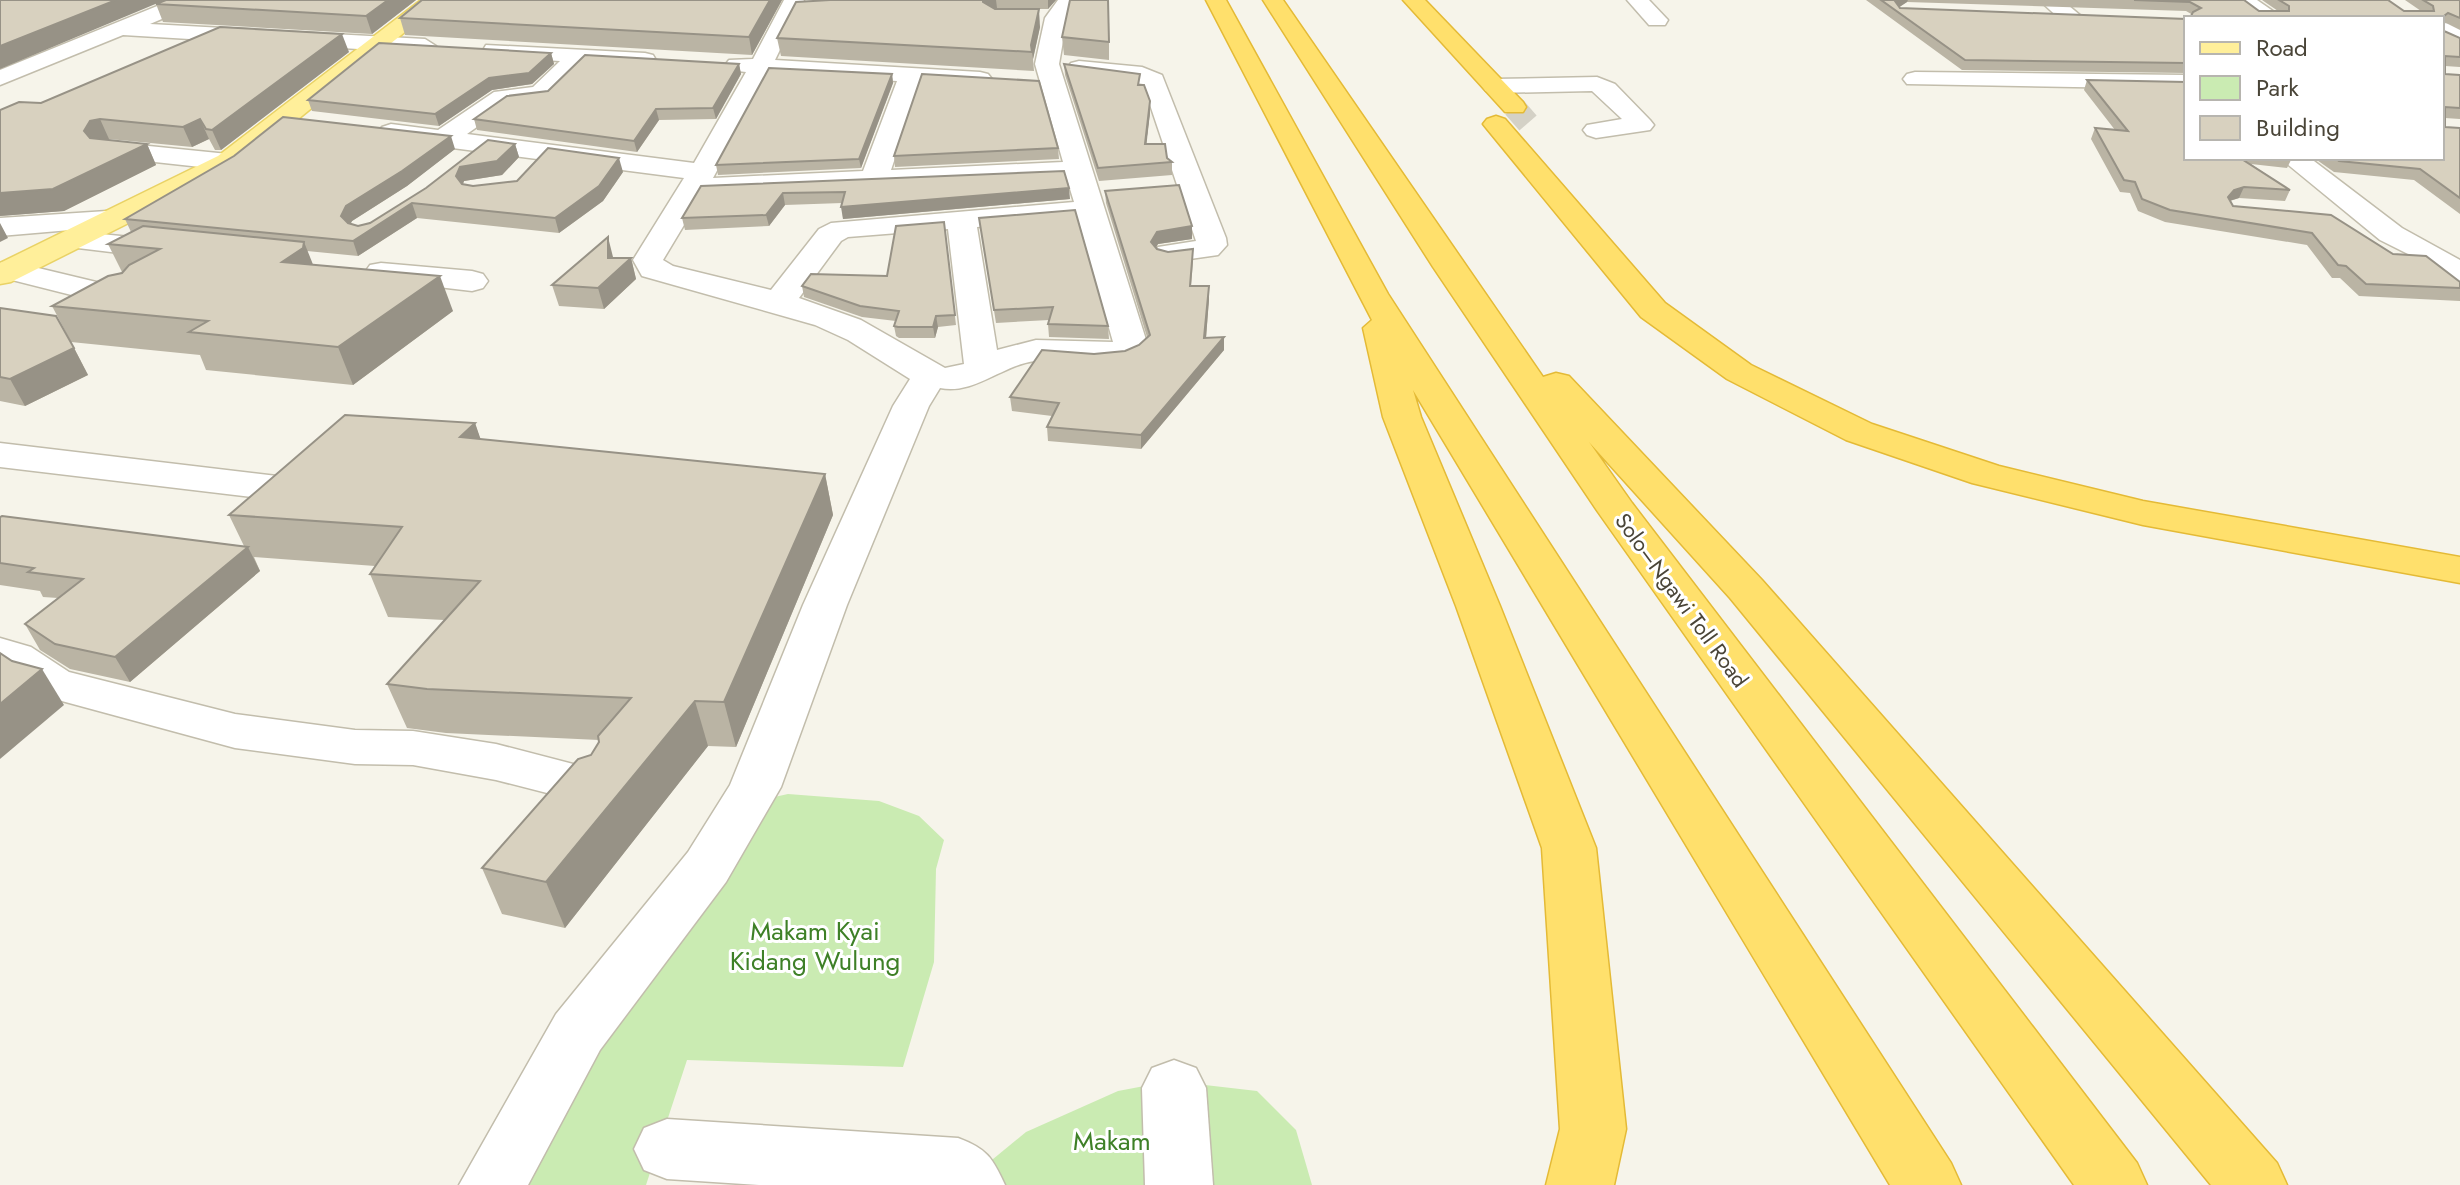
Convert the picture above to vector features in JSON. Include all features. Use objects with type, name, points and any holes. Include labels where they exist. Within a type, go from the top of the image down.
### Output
[{"type":"highway","points":[[1216,0],[1372,294],[1927,1185]]},
{"type":"highway","name":"Solo–Ngawi Toll Road","points":[[1273,0],[1449,267],[1618,512],[2113,1185]]},
{"type":"highway","points":[[1391,0],[1462,85]]},
{"type":"highway","points":[[1413,0],[1494,86],[1513,118],[1653,310],[1739,372],[1859,432],[1986,475],[2143,513],[2460,570]]},
{"type":"highway","points":[[1513,118],[1656,276],[1775,366],[1919,433],[2068,474],[2460,547]]},
{"type":"highway","points":[[1449,267],[1746,589],[2253,1185]]},
{"type":"highway","points":[[1372,294],[1402,417],[1478,606],[1569,848],[1593,1129],[1580,1185]]},
{"type":"main road","points":[[4,272],[228,162],[434,0]]},
{"type":"street","points":[[0,78],[190,0]]},
{"type":"street","points":[[1637,0],[1657,20]]},
{"type":"street","points":[[2242,0],[2269,16]]},
{"type":"street","points":[[2045,8],[2078,16]]},
{"type":"street","points":[[796,19],[763,66],[699,180],[648,260],[650,265],[662,273],[778,303],[850,328],[930,375],[954,379],[1010,354],[1036,350],[1115,352],[1131,346],[1050,73],[1063,9],[1027,18]]},
{"type":"street","points":[[123,29],[671,61]]},
{"type":"street","points":[[182,54],[224,36]]},
{"type":"street","points":[[2162,55],[2184,72]]},
{"type":"street","points":[[444,138],[503,97],[540,94],[579,56]]},
{"type":"street","points":[[717,64],[1014,80],[1050,73],[1150,76],[1193,185],[1212,245],[1207,249],[1169,253]]},
{"type":"street","points":[[874,179],[911,75]]},
{"type":"street","points":[[1915,79],[2184,82]]},
{"type":"street","points":[[1494,86],[1597,84],[1606,89],[1641,125],[1596,130]]},
{"type":"street","points":[[282,119],[311,123]]},
{"type":"street","points":[[370,130],[545,150],[699,180],[874,179],[1115,191]]},
{"type":"street","points":[[452,168],[486,142]]},
{"type":"street","points":[[109,150],[228,162]]},
{"type":"street","points":[[518,180],[545,150]]},
{"type":"street","points":[[2296,160],[2404,241],[2445,251],[2460,275]]},
{"type":"street","points":[[1162,187],[1193,185]]},
{"type":"street","points":[[778,303],[833,231],[961,219],[1084,191]]},
{"type":"street","points":[[2327,216],[2371,219]]},
{"type":"street","points":[[961,219],[982,368]]},
{"type":"street","points":[[0,227],[20,227],[41,222],[113,220]]},
{"type":"street","points":[[72,240],[195,253]]},
{"type":"street","points":[[349,269],[472,281]]},
{"type":"street","points":[[4,272],[127,299]]},
{"type":"street","points":[[493,1185],[578,1032],[707,867],[755,787],[825,605],[911,406],[930,375]]},
{"type":"street","points":[[0,455],[294,490]]},
{"type":"street","points":[[0,653],[15,657],[53,683],[235,731],[355,747],[413,748],[496,762],[586,785]]},
{"type":"street","points":[[1174,1088],[1179,1185]]},
{"type":"street","points":[[667,1149],[958,1168],[971,1185]]},
{"type":"green space","name":"Makam Kyai Kidang Wulung","points":[[788,794],[879,801],[919,816],[944,840],[936,869],[934,962],[903,1067],[687,1060],[646,1185],[520,1185],[577,1074],[770,798]]},
{"type":"green space","name":"Makam","points":[[1155,1084],[1159,1185],[1003,1185],[987,1164],[1026,1132],[1118,1091]]},
{"type":"green space","name":"Makam","points":[[1205,1085],[1257,1091],[1296,1130],[1312,1185],[1195,1185],[1188,1088]]},
{"type":"building","points":[[0,0],[116,0],[0,46]]},
{"type":"building","points":[[166,0],[388,0],[366,16],[156,4]]},
{"type":"building","points":[[422,0],[770,0],[749,37],[400,18]]},
{"type":"building","points":[[983,0],[995,9],[1039,9],[1032,52],[777,38],[796,2]]},
{"type":"building","points":[[1070,0],[1108,0],[1109,42],[1062,37]]},
{"type":"building","points":[[1881,0],[1898,0],[1895,1],[1900,8],[2184,19],[2184,63],[1965,60]]},
{"type":"building","points":[[2134,0],[2244,0],[2259,11],[2289,11],[2289,6],[2279,0],[2388,0],[2404,11],[2434,11],[2433,6],[2423,0],[2460,0],[2460,18],[2448,13],[2444,16],[2191,16],[2201,8],[2190,2]]},
{"type":"building","points":[[220,27],[342,34],[212,130],[206,129],[200,119],[183,127],[100,119],[90,121],[84,131],[90,138],[147,144],[53,189],[0,193],[0,110],[19,102],[41,103]]},
{"type":"building","points":[[2444,31],[2460,38],[2460,57],[2445,56],[2445,74],[2460,75],[2460,108],[2445,107],[2445,127],[2460,128],[2460,198],[2420,169],[2339,161],[2444,160]]},
{"type":"building","points":[[379,43],[551,53],[529,73],[489,78],[435,114],[308,100]]},
{"type":"building","points":[[585,55],[739,64],[713,108],[656,109],[634,141],[474,119],[507,96],[548,91]]},
{"type":"building","points":[[1064,64],[1140,74],[1138,85],[1144,85],[1150,101],[1145,144],[1165,144],[1167,158],[1172,162],[1098,168]]},
{"type":"building","points":[[769,68],[892,74],[859,159],[716,165]]},
{"type":"building","points":[[922,74],[1039,81],[1058,148],[894,156]]},
{"type":"building","points":[[2087,80],[2184,82],[2184,160],[2243,160],[2290,190],[2244,187],[2234,190],[2228,197],[2233,206],[2331,215],[2393,254],[2426,256],[2460,282],[2460,288],[2366,284],[2346,266],[2338,265],[2312,233],[2170,210],[2142,199],[2135,182],[2124,180],[2095,128],[2128,131]]},
{"type":"building","points":[[283,117],[451,136],[346,206],[341,216],[348,223],[358,226],[370,223],[426,188],[488,140],[515,144],[497,161],[460,167],[456,176],[462,184],[473,186],[517,181],[548,148],[619,158],[599,186],[555,218],[412,203],[353,241],[125,219],[234,156]]},
{"type":"building","points":[[1064,171],[1069,188],[841,207],[845,192],[783,193],[766,215],[682,218],[701,186]]},
{"type":"building","points":[[1179,185],[1192,226],[1157,232],[1151,242],[1157,249],[1168,252],[1193,249],[1190,286],[1209,286],[1204,338],[1224,337],[1141,435],[1047,427],[1059,403],[1010,397],[1042,350],[1094,354],[1125,351],[1139,345],[1150,335],[1105,191]]},
{"type":"building","points":[[1075,210],[1108,326],[1048,324],[1053,307],[994,310],[979,218]]},
{"type":"building","points":[[944,222],[955,315],[936,316],[933,327],[894,326],[899,311],[860,306],[802,286],[811,274],[887,276],[896,226]]},
{"type":"building","points":[[143,226],[304,242],[303,248],[282,262],[440,276],[338,347],[189,332],[208,321],[52,306],[108,276],[122,273],[129,265],[160,249],[108,244]]},
{"type":"building","points":[[608,237],[608,258],[631,258],[598,288],[552,285]]},
{"type":"building","points":[[0,308],[56,316],[74,348],[10,379],[0,377]]},
{"type":"building","points":[[345,415],[475,423],[460,437],[825,474],[724,702],[695,701],[546,882],[482,868],[578,759],[591,755],[599,742],[598,736],[631,698],[427,689],[387,684],[480,581],[370,574],[402,527],[229,515]]},
{"type":"building","points":[[2,516],[248,547],[115,657],[55,644],[25,624],[83,579],[28,572],[34,568],[0,563]]},
{"type":"building","points":[[0,653],[12,661],[42,669],[0,704]]},
{"type":"tunnel","points":[[1514,107],[1528,123]]}]
